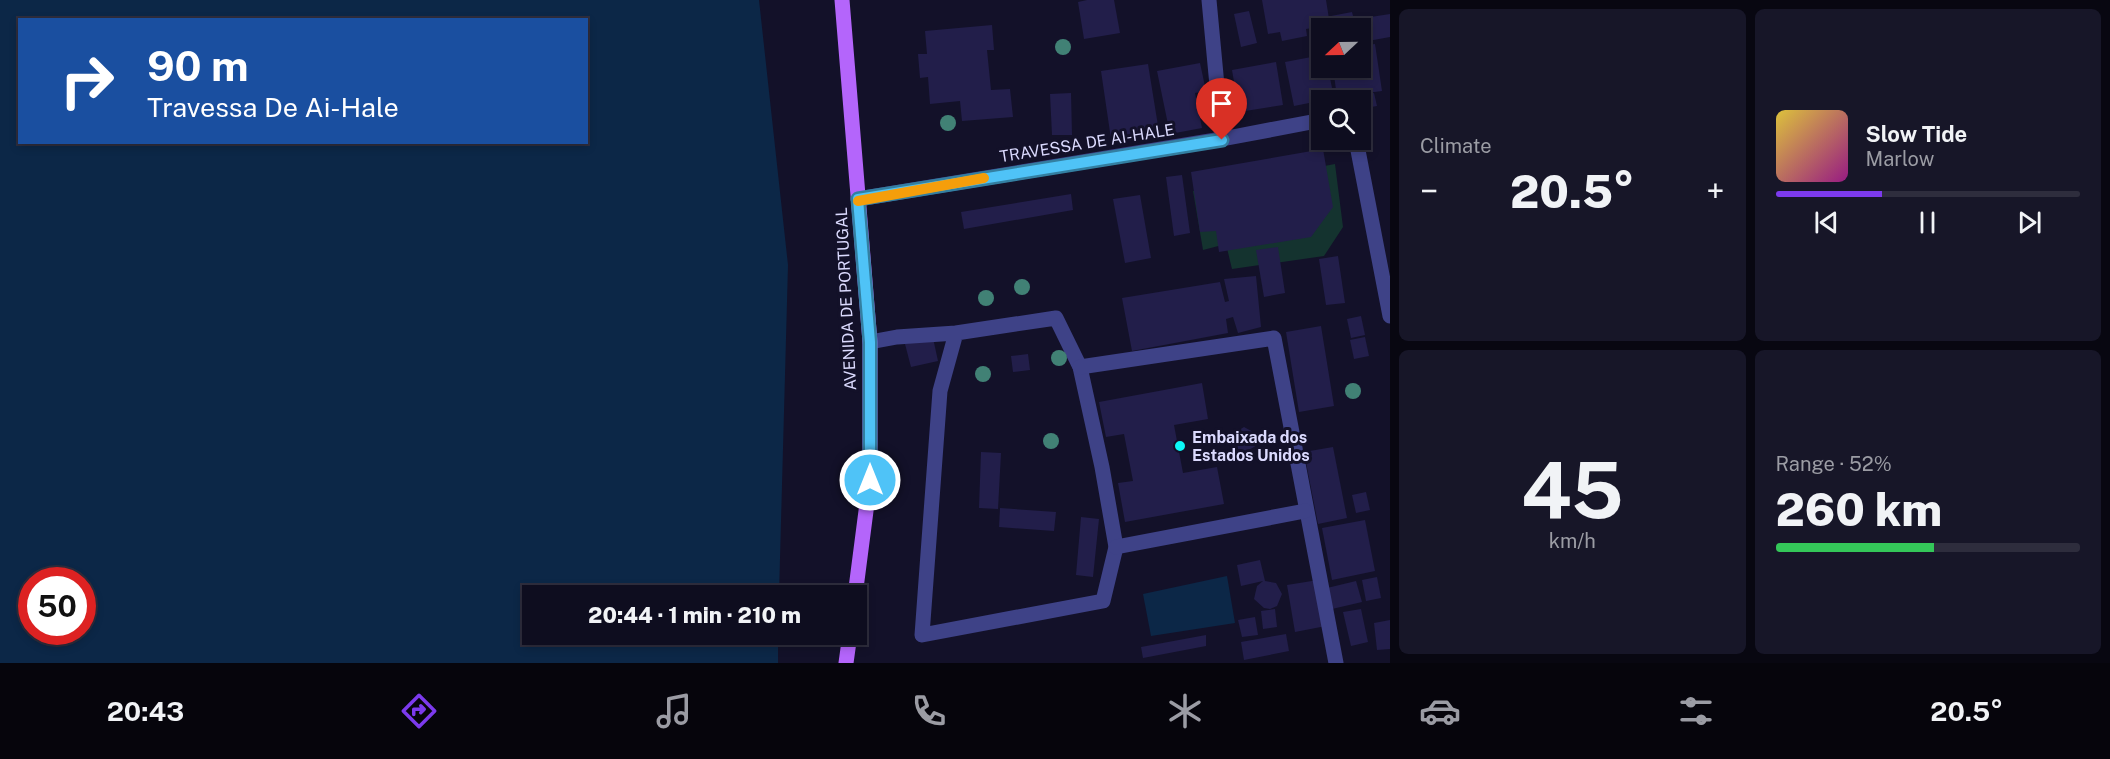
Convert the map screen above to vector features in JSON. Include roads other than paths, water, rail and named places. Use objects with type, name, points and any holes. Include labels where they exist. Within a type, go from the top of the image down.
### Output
[{"type":"main road","name":"AVENIDA DE PORTUGAL","points":[[842,0],[870,342],[870,480],[856,585]]},
{"type":"main road","points":[[846,663],[848,645]]},
{"type":"street","points":[[1209,0],[1222,140]]},
{"type":"street","name":"TRAVESSA DE AI-HALE","points":[[858,199],[1222,140],[1311,122]]},
{"type":"street","points":[[1358,150],[1390,316]]},
{"type":"street","points":[[870,342],[897,337],[956,333],[1056,318],[1080,367],[1102,467],[1116,547],[1103,601],[922,635],[940,391],[956,333]]},
{"type":"street","points":[[1080,367],[1274,338],[1305,511],[1336,663]]},
{"type":"street","points":[[1116,547],[1305,511]]},
{"type":"water","points":[[0,0],[759,0],[788,265],[779,585],[522,585],[522,645],[778,645],[778,663],[0,663]]},
{"type":"water","points":[[1227,576],[1235,623],[1151,636],[1143,594]]},
{"type":"place","name":"Embaixada dos Estados Unidos","points":[[1180,446]]}]
